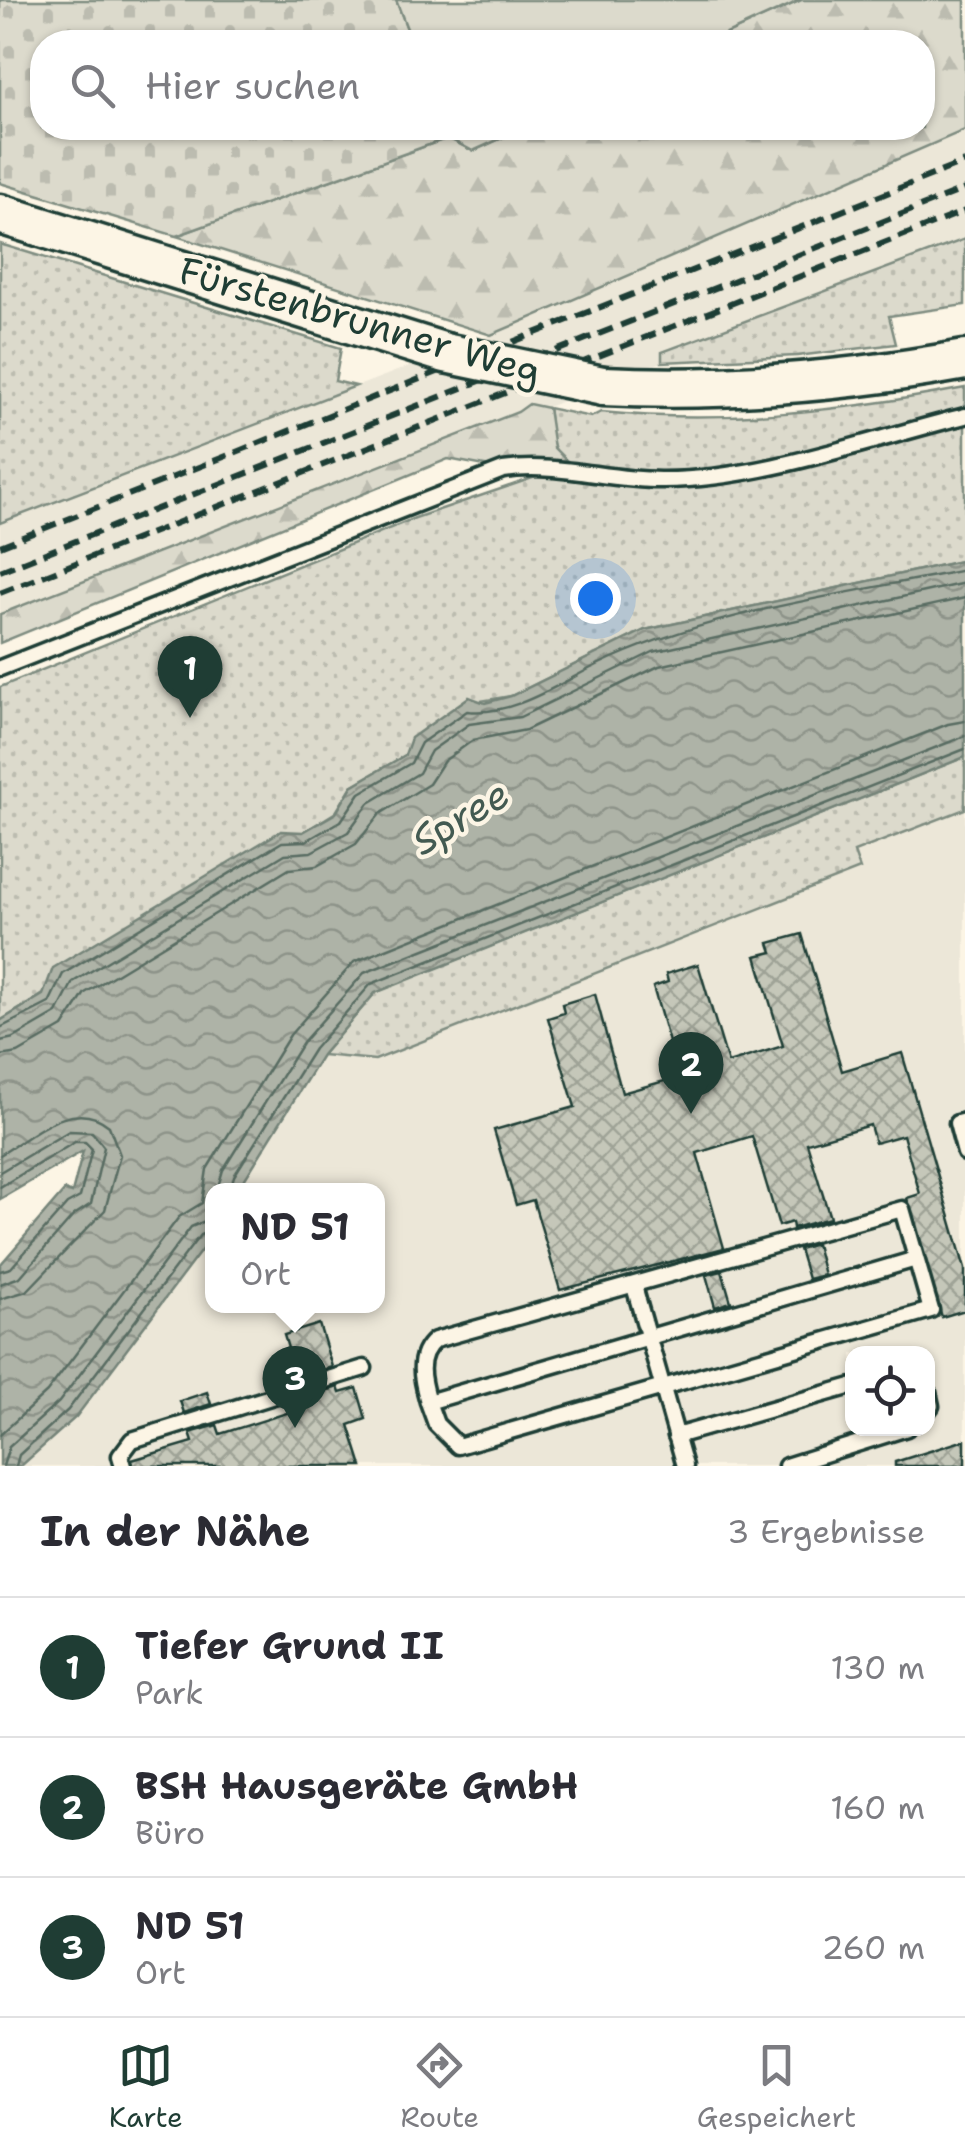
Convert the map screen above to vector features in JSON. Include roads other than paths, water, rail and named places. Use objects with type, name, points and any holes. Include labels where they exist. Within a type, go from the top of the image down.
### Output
[{"type":"main road","name":"Fürstenbrunner Weg","points":[[0,214],[445,353],[548,378],[603,386],[686,390],[775,387],[965,360]]},
{"type":"lane","points":[[0,668],[503,470],[567,466],[621,478],[709,476],[965,416]]},
{"type":"lane","points":[[965,1120],[956,1123],[965,1153]]},
{"type":"lane","points":[[902,1209],[930,1310],[458,1446],[436,1424],[421,1375],[426,1347],[435,1340],[634,1286],[902,1209]]},
{"type":"lane","points":[[428,1402],[916,1259]]},
{"type":"lane","points":[[634,1286],[685,1466]]},
{"type":"lane","points":[[123,1466],[120,1456],[132,1440],[364,1368]]},
{"type":"lane","points":[[676,1436],[845,1388]]},
{"type":"lane","points":[[786,1466],[882,1436]]},
{"type":"water","name":"Spree","points":[[965,560],[965,757],[375,993],[322,1055],[242,1183],[205,1183],[205,1245],[76,1417],[21,1466],[0,1466],[0,1265],[65,1190],[72,1193],[83,1151],[0,1199],[0,1021],[43,995],[53,968],[281,831],[303,832],[336,813],[352,786],[405,755],[411,738],[469,697],[485,703],[511,696],[645,630]]},
{"type":"railway","points":[[0,546],[965,162]]},
{"type":"railway","points":[[0,571],[965,189]]},
{"type":"railway","points":[[0,593],[965,211]]},
{"type":"place","name":"Tiefer Grund II","points":[[190,718]]},
{"type":"place","name":"BSH Hausgeräte GmbH","points":[[691,1114]]},
{"type":"place","name":"ND 51","points":[[295,1428]]}]
